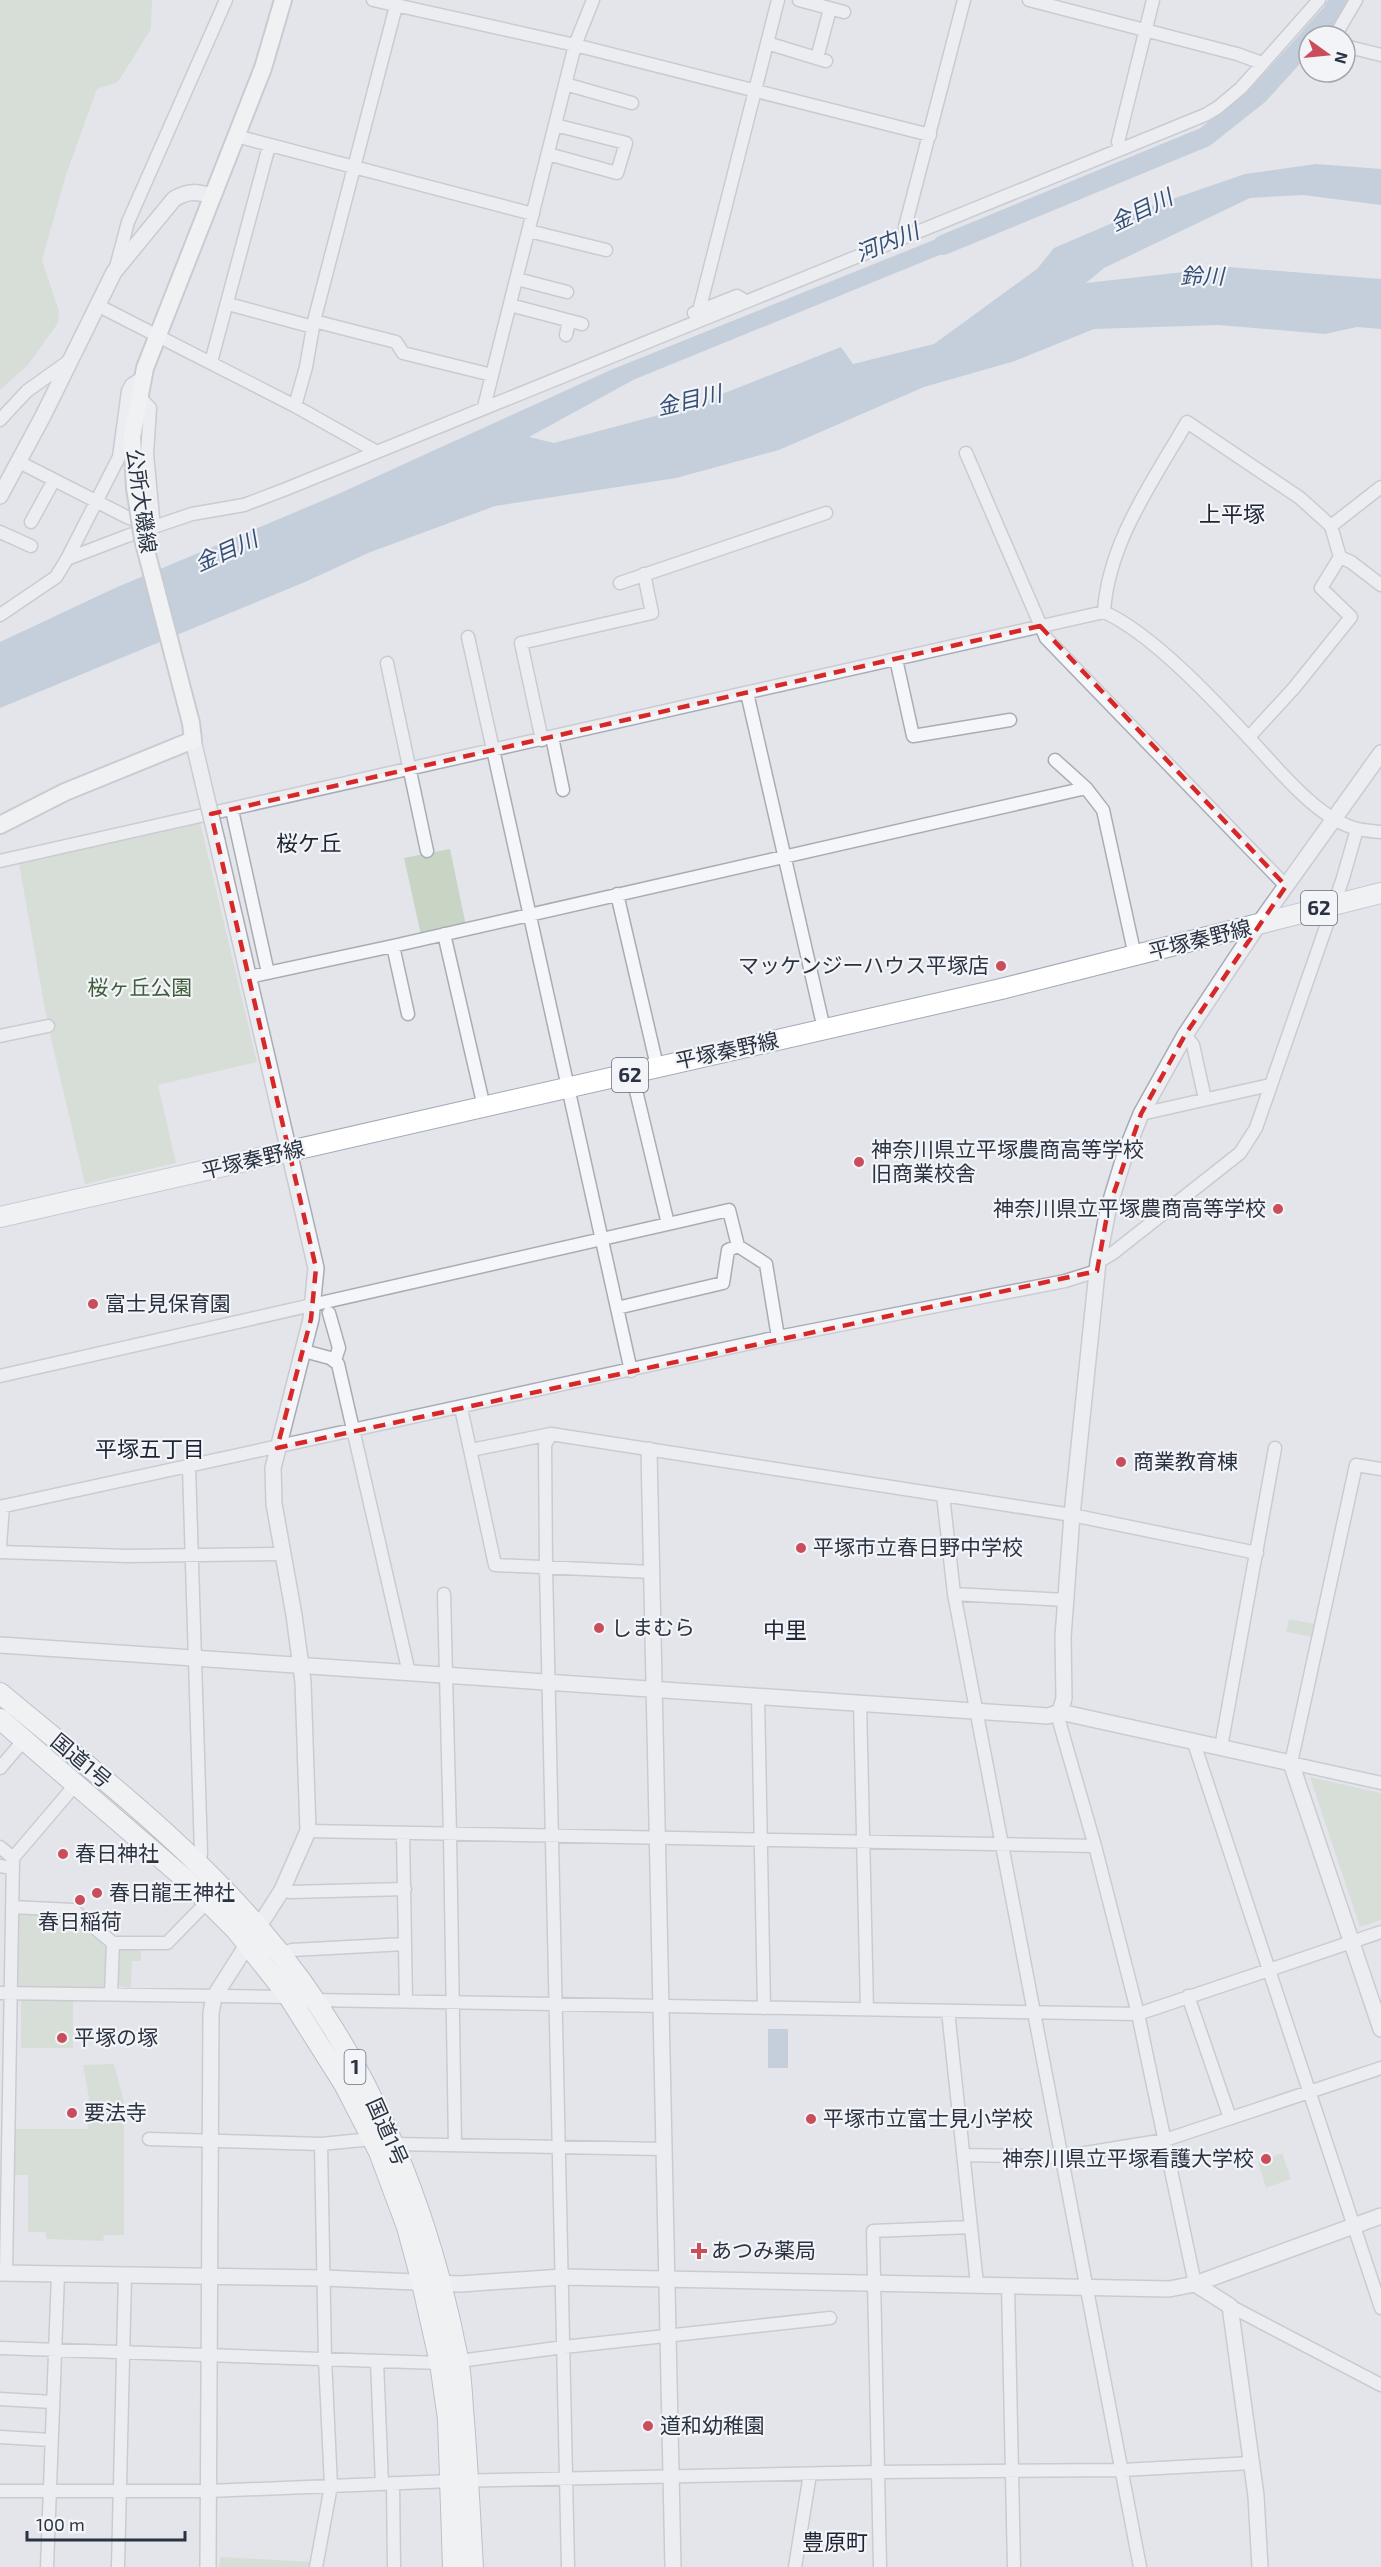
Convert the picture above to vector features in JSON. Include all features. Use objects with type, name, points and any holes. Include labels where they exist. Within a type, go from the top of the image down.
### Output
[{"type":"main road","name":"公所大磯線","points":[[193,740],[191,723],[143,538],[135,488],[132,437],[143,377],[156,336],[263,68],[283,0]]},
{"type":"main road","points":[[0,825],[75,788],[193,740]]},
{"type":"main road","name":"平塚秦野線","points":[[1,1213],[290,1152],[568,1089],[657,1066],[1135,956],[1334,903],[1381,893]]},
{"type":"main road","name":"国道1号","points":[[0,1693],[92,1769],[199,1865],[254,1936],[344,2084],[372,2139],[431,2283]]},
{"type":"main road","name":"国道1号","points":[[0,1719],[184,1878],[207,1902],[280,1954],[313,2000],[360,2074],[395,2144],[424,2224],[431,2283],[449,2362],[459,2481],[472,2567]]},
{"type":"main road","name":"国道1号","points":[[453,2567],[459,2481]]},
{"type":"street","points":[[0,496],[114,272],[128,222],[226,0]]},
{"type":"street","points":[[376,0],[575,45],[930,135]]},
{"type":"street","points":[[484,407],[575,45],[593,0]]},
{"type":"street","points":[[699,311],[778,0]]},
{"type":"street","points":[[799,0],[844,12]]},
{"type":"street","points":[[905,227],[964,0]]},
{"type":"street","points":[[1029,0],[1238,54],[1262,63]]},
{"type":"street","points":[[1118,142],[1153,0]]},
{"type":"street","points":[[67,560],[192,514],[244,505],[1217,108],[1241,88],[1319,0]]},
{"type":"street","points":[[1342,24],[1356,0]]},
{"type":"street","points":[[296,406],[306,367],[313,324],[396,6]]},
{"type":"street","points":[[767,43],[821,60],[830,9]]},
{"type":"street","points":[[1357,49],[1381,55]]},
{"type":"street","points":[[565,84],[632,103]]},
{"type":"street","points":[[548,154],[617,173],[626,143],[555,125]]},
{"type":"street","points":[[1074,167],[1078,158],[1161,126],[1171,128]]},
{"type":"street","points":[[236,136],[533,214]]},
{"type":"street","points":[[211,362],[269,146]]},
{"type":"street","points":[[114,272],[174,199],[184,193],[196,191],[213,196]]},
{"type":"street","points":[[880,246],[884,237],[905,227],[939,215],[947,219]]},
{"type":"street","points":[[529,231],[606,250]]},
{"type":"street","points":[[517,279],[567,292]]},
{"type":"street","points":[[663,334],[671,324],[736,296],[745,301]]},
{"type":"street","points":[[228,304],[396,342],[403,353],[492,375]]},
{"type":"street","points":[[97,305],[296,406],[377,452]]},
{"type":"street","points":[[510,305],[576,323],[566,335]]},
{"type":"street","points":[[0,420],[27,391],[71,360]]},
{"type":"street","points":[[0,615],[56,577],[67,560],[119,457],[128,391],[131,385],[143,377]]},
{"type":"street","points":[[139,396],[150,408],[147,454],[154,527]]},
{"type":"street","points":[[1104,612],[1111,570],[1134,513],[1186,422],[1300,498],[1331,526],[1340,557],[1321,588],[1351,617],[1294,688],[1249,737]]},
{"type":"street","points":[[966,453],[1046,638],[1286,886]]},
{"type":"street","points":[[19,462],[127,517],[154,527]]},
{"type":"street","points":[[31,522],[54,480]]},
{"type":"street","points":[[1331,526],[1381,487]]},
{"type":"street","points":[[620,583],[826,513]]},
{"type":"street","points":[[0,532],[31,546]]},
{"type":"street","points":[[1340,557],[1351,562],[1381,585]]},
{"type":"street","points":[[563,790],[522,644],[652,613],[644,574]]},
{"type":"street","points":[[0,861],[1104,612],[1115,617],[1170,659],[1249,737],[1289,784],[1334,818],[1356,829],[1381,832]]},
{"type":"street","points":[[468,637],[631,1371]]},
{"type":"street","points":[[896,658],[914,736],[1010,720]]},
{"type":"street","points":[[387,663],[427,851]]},
{"type":"street","points":[[747,693],[824,1029]]},
{"type":"street","points":[[193,740],[316,1268],[314,1305],[273,1468],[274,1504],[302,1665],[308,1831],[282,1890],[214,1997],[211,2013],[208,2567]]},
{"type":"street","points":[[1381,753],[1258,925],[1185,1035],[1141,1114],[1126,1151],[1108,1210],[1097,1266],[1072,1515],[1065,1600],[1064,1698],[1059,1721],[1095,1846],[1138,2014],[1195,2284],[1230,2306],[1381,2385]]},
{"type":"street","points":[[1055,760],[1086,788],[1102,810],[1135,956]]},
{"type":"street","points":[[249,977],[1086,788]]},
{"type":"street","points":[[232,810],[268,972]]},
{"type":"street","points":[[0,1546],[2,1507],[64,1491],[189,1467],[778,1337],[1065,1281],[1097,1266],[1240,1153],[1256,1128],[1334,903],[1356,829]]},
{"type":"street","points":[[617,894],[657,1066]]},
{"type":"street","points":[[444,934],[484,1107]]},
{"type":"street","points":[[393,946],[408,1014]]},
{"type":"street","points":[[0,1036],[48,1026]]},
{"type":"street","points":[[1185,1035],[1193,1045],[1205,1099]]},
{"type":"street","points":[[632,1074],[668,1224]]},
{"type":"street","points":[[1141,1114],[1270,1085]]},
{"type":"street","points":[[0,1376],[729,1210],[738,1246],[766,1264],[778,1337]]},
{"type":"street","points":[[617,1308],[723,1283],[728,1250],[738,1246]]},
{"type":"street","points":[[329,1313],[339,1348],[335,1360]]},
{"type":"street","points":[[304,1351],[335,1360],[338,1364],[409,1673]]},
{"type":"street","points":[[461,1408],[495,1565],[652,1572]]},
{"type":"street","points":[[471,1450],[551,1434],[1072,1515],[1257,1553]]},
{"type":"street","points":[[551,1434],[545,1445],[546,1568],[568,2567]]},
{"type":"street","points":[[1221,1747],[1275,1448]]},
{"type":"street","points":[[649,1450],[652,1689],[673,2567]]},
{"type":"street","points":[[1381,1469],[1356,1465],[1291,1763],[1381,2029]]},
{"type":"street","points":[[189,1467],[201,1853],[199,1865]]},
{"type":"street","points":[[943,1495],[954,1594],[1140,2567]]},
{"type":"street","points":[[0,1552],[284,1554]]},
{"type":"street","points":[[444,1594],[454,2145]]},
{"type":"street","points":[[954,1594],[1065,1600]]},
{"type":"street","points":[[0,1645],[1048,1716],[1060,1712],[1381,1783]]},
{"type":"street","points":[[758,1696],[764,2008]]},
{"type":"street","points":[[860,1702],[867,2009]]},
{"type":"street","points":[[0,1768],[24,1740]]},
{"type":"street","points":[[1193,1740],[1381,2308]]},
{"type":"street","points":[[9,1864],[76,1784]]},
{"type":"street","points":[[308,1831],[1095,1846]]},
{"type":"street","points":[[404,1833],[406,2000]]},
{"type":"street","points":[[0,1847],[9,1864],[12,1907],[5,1993],[3,2273],[324,2278],[491,2284],[562,2277],[1169,2289],[1195,2284],[1381,2216]]},
{"type":"street","points":[[282,1890],[290,1892],[405,1889]]},
{"type":"street","points":[[12,1907],[73,1910],[113,1943],[167,1943],[207,1902]]},
{"type":"street","points":[[313,2000],[1138,2014],[1381,1932]]},
{"type":"street","points":[[111,1994],[113,1943]]},
{"type":"street","points":[[280,1954],[292,1950],[405,1944]]},
{"type":"street","points":[[5,1993],[289,1997]]},
{"type":"street","points":[[1188,1996],[1230,2118]]},
{"type":"street","points":[[948,2011],[977,2284]]},
{"type":"street","points":[[963,2155],[1061,2157],[1165,2140],[1381,2068]]},
{"type":"street","points":[[149,2139],[321,2144],[372,2139]]},
{"type":"street","points":[[316,2567],[331,2486],[325,2359],[321,2144]]},
{"type":"street","points":[[395,2144],[663,2149]]},
{"type":"street","points":[[880,2567],[873,2231],[972,2227]]},
{"type":"street","points":[[47,2567],[58,2274]]},
{"type":"street","points":[[118,2567],[125,2275]]},
{"type":"street","points":[[1008,2285],[1014,2567]]},
{"type":"street","points":[[1230,2306],[1252,2463],[1260,2567]]},
{"type":"street","points":[[0,2348],[449,2362],[830,2318]]},
{"type":"street","points":[[377,2361],[394,2567]]},
{"type":"street","points":[[0,2399],[52,2402]]},
{"type":"street","points":[[0,2437],[51,2440]]},
{"type":"street","points":[[0,2491],[209,2491],[459,2481],[671,2476],[1122,2470],[1252,2463]]},
{"type":"street","points":[[795,2567],[810,2474]]},
{"type":"highlighted area","points":[[1040,626],[1286,886],[1185,1035],[1141,1114],[1108,1210],[1097,1271],[277,1448],[311,1319],[316,1268],[211,814]]},
{"type":"green space","points":[[0,0],[152,0],[151,29],[118,82],[97,89],[66,175],[42,260],[59,311],[58,323],[28,365],[0,390]]},
{"type":"green space","name":"桜ヶ丘公園","points":[[200,822],[257,1062],[158,1085],[176,1163],[85,1184],[48,1026],[19,864]]},
{"type":"green space","points":[[450,849],[466,926],[421,935],[404,858]]},
{"type":"green space","points":[[1289,1619],[1316,1624],[1313,1637],[1286,1632]]},
{"type":"green space","points":[[1310,1777],[1381,1793],[1381,1920],[1360,1927]]},
{"type":"green space","points":[[19,1915],[70,1915],[107,1945],[106,1986],[104,1988],[21,1987],[18,1985]]},
{"type":"green space","points":[[120,1949],[141,1949],[141,1961],[132,1961],[131,1988],[118,1986]]},
{"type":"green space","points":[[21,1999],[73,1999],[73,2048],[21,2048]]},
{"type":"green space","points":[[114,2064],[124,2102],[124,2235],[104,2235],[103,2241],[46,2239],[46,2232],[28,2232],[28,2175],[15,2175],[15,2129],[88,2129],[89,2098],[83,2065]]},
{"type":"green space","points":[[1282,2153],[1291,2179],[1266,2188],[1258,2162]]},
{"type":"green space","points":[[220,2557],[311,2562],[310,2567],[219,2567]]},
{"type":"water","points":[[1316,164],[1381,169],[1381,205],[1303,195],[1250,198],[1104,268],[1086,283],[1229,267],[1381,279],[1381,329],[1357,327],[1325,334],[1218,325],[1094,329],[1015,361],[924,387],[779,450],[676,478],[495,506],[368,553],[305,582],[0,708],[0,642],[115,588],[336,495],[613,369],[971,225],[964,245],[633,380],[529,437],[554,443],[689,407],[841,347],[853,364],[934,344],[1037,269],[1054,248],[1152,206],[1245,174]]},
{"type":"water","points":[[768,2029],[788,2029],[788,2068],[768,2068]]},
{"type":"waterway","name":"河内川","points":[[1322,24],[1333,12],[1339,0]]},
{"type":"waterway","name":"河内川","points":[[943,245],[1205,137],[1258,95],[1297,52]]},
{"type":"place","name":"マッケンジーハウス平塚店","points":[[1001,966]]},
{"type":"place","name":"神奈川県立平塚農商高等学校 旧商業校舎","points":[[859,1162]]},
{"type":"place","name":"神奈川県立平塚農商高等学校","points":[[1278,1209]]},
{"type":"place","name":"富士見保育園","points":[[93,1304]]},
{"type":"place","name":"商業教育棟","points":[[1121,1462]]},
{"type":"place","name":"平塚市立春日野中学校","points":[[801,1548]]},
{"type":"place","name":"しまむら","points":[[599,1628]]},
{"type":"place","name":"春日神社","points":[[63,1854]]},
{"type":"place","name":"春日龍王神社","points":[[97,1893]]},
{"type":"place","name":"春日稲荷","points":[[80,1900]]},
{"type":"place","name":"平塚の塚","points":[[62,2038]]},
{"type":"place","name":"要法寺","points":[[72,2113]]},
{"type":"place","name":"平塚市立富士見小学校","points":[[811,2119]]},
{"type":"place","name":"神奈川県立平塚看護大学校","points":[[1266,2159]]},
{"type":"place","name":"あつみ薬局","points":[[699,2251]]},
{"type":"place","name":"道和幼稚園","points":[[648,2426]]},
{"type":"district","name":"上平塚","points":[[1232,514]]},
{"type":"district","name":"桜ケ丘","points":[[309,843]]},
{"type":"district","name":"平塚五丁目","points":[[150,1449]]},
{"type":"district","name":"中里","points":[[785,1630]]},
{"type":"district","name":"豊原町","points":[[835,2542]]},
{"type":"water label","name":"金目川","points":[[1141,210]]},
{"type":"water label","name":"鈴川","points":[[1202,276]]},
{"type":"water label","name":"金目川","points":[[689,400]]},
{"type":"water label","name":"金目川","points":[[226,551]]}]
